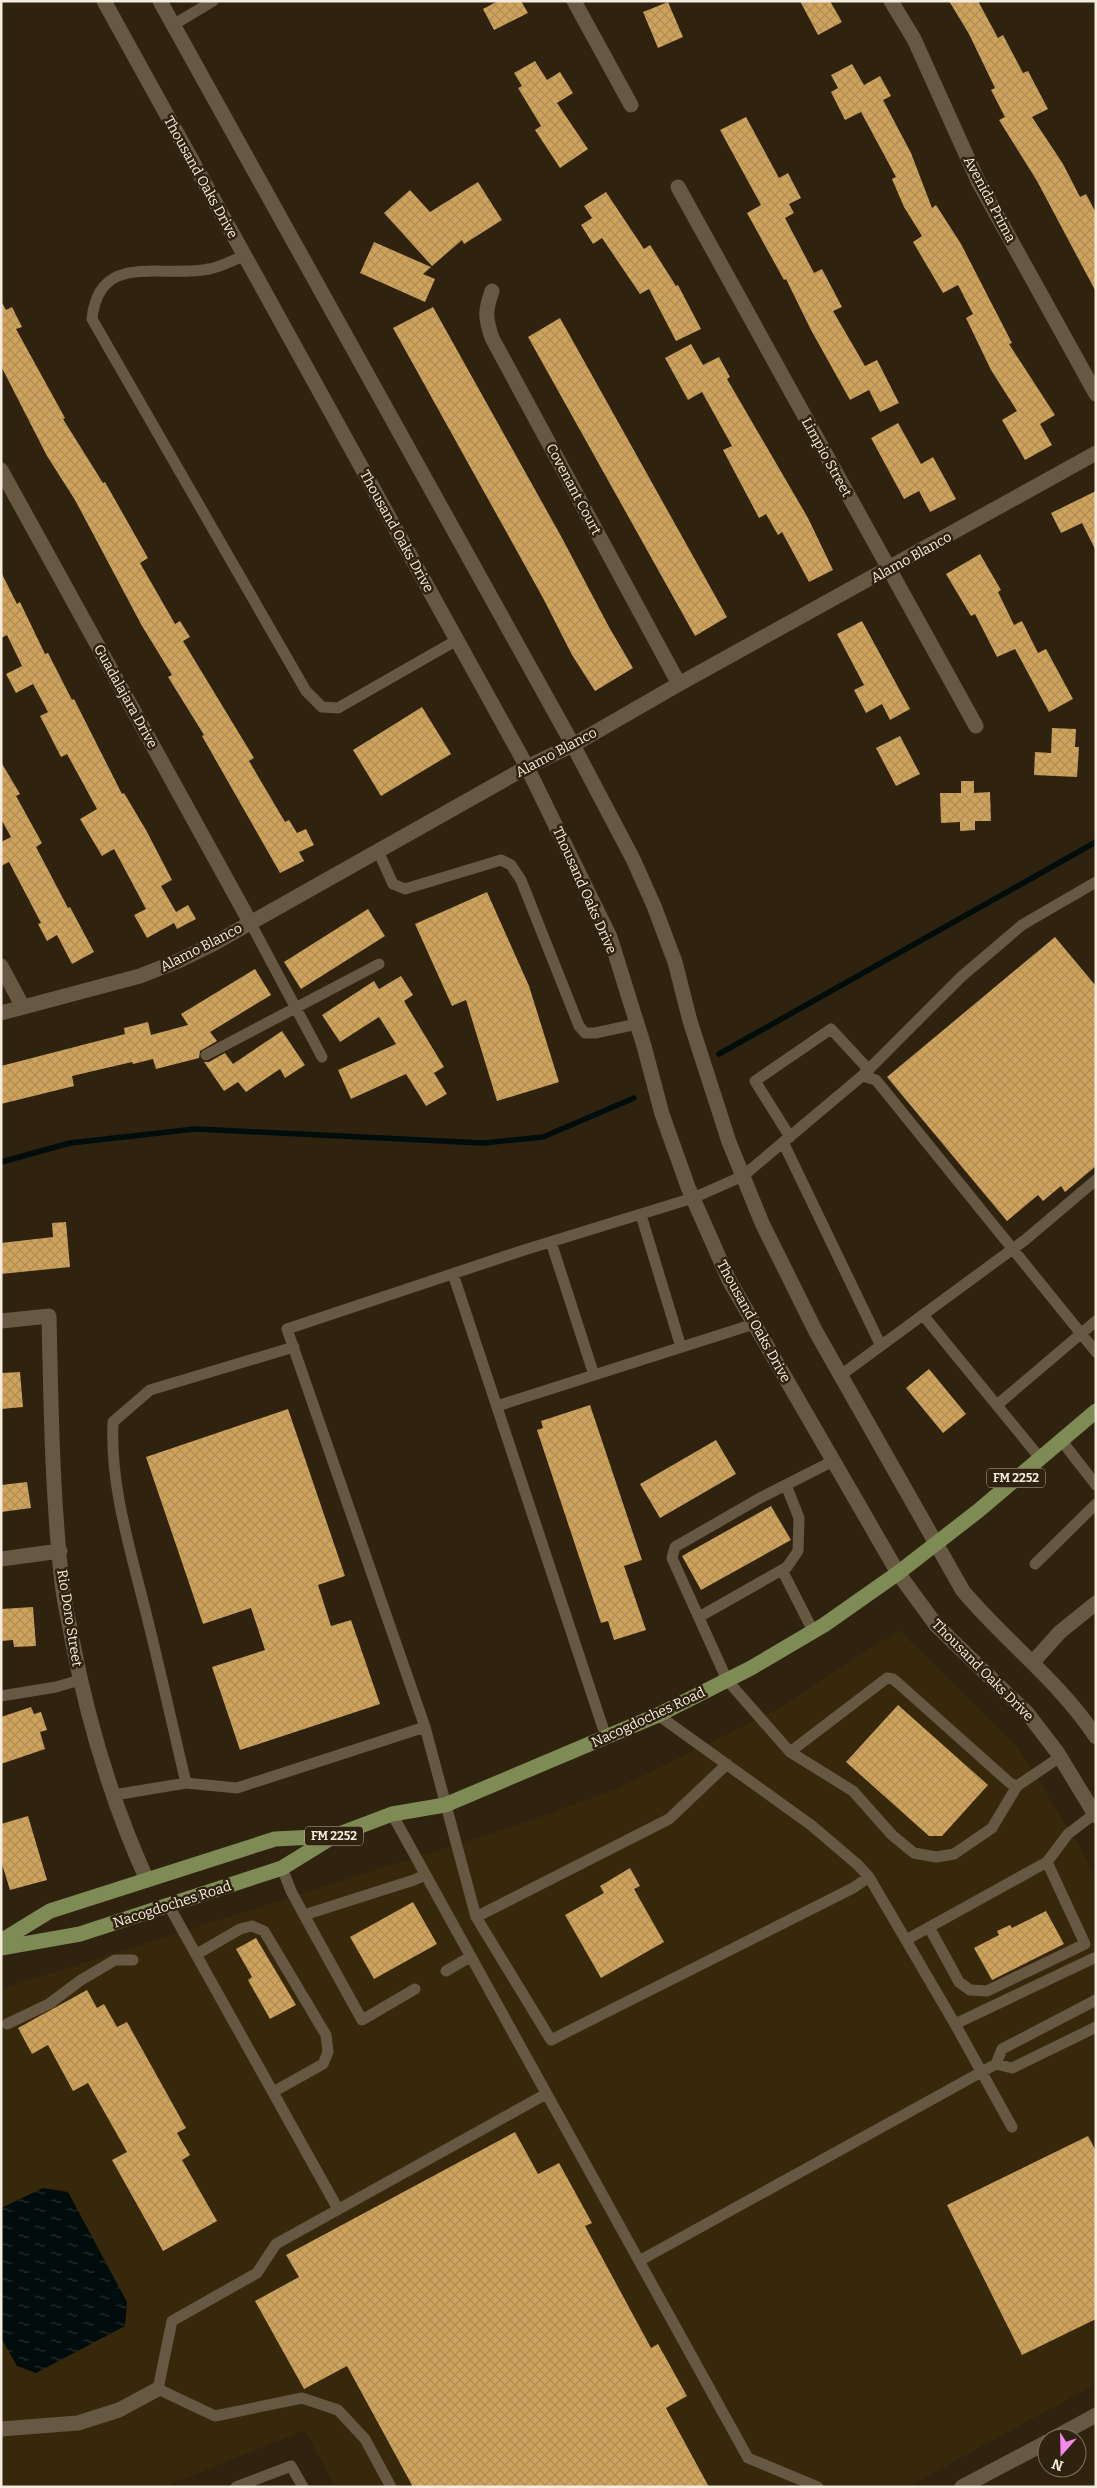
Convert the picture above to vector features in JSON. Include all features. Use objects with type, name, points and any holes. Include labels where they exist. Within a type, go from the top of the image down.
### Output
[{"type":"main road","name":"FM 2252","points":[[936,1545],[1096,1411]]},
{"type":"main road","name":"Nacogdoches Road","points":[[1,1948],[80,1934],[282,1868],[334,1836],[392,1814],[445,1805],[658,1715],[727,1680],[813,1631],[936,1545]]},
{"type":"main road","name":"Nacogdoches Road","points":[[1,1941],[50,1911],[275,1839],[334,1836]]},
{"type":"street","name":"Thousand Oaks Drive","points":[[104,1],[527,767],[610,937],[662,1114],[693,1198],[729,1280],[898,1573],[936,1625],[1028,1714],[1060,1757],[1095,1815]]},
{"type":"street","points":[[160,1],[573,745],[633,859],[654,906],[674,962],[690,1021],[729,1142],[762,1223],[841,1375],[963,1592],[992,1626],[1032,1662],[1076,1708],[1096,1737]]},
{"type":"street","points":[[574,1],[631,105]]},
{"type":"street","name":"Avenida Prima","points":[[891,1],[914,39],[978,181],[1096,394]]},
{"type":"street","name":"Limpio Street","points":[[678,187],[976,726]]},
{"type":"street","name":"Covenant Court","points":[[492,291],[486,310],[486,321],[492,338],[679,684]]},
{"type":"street","name":"Alamo Blanco","points":[[1,1013],[140,976],[213,944],[527,767],[573,745],[679,684],[1096,453]]},
{"type":"street","name":"Guadalajara Drive","points":[[1,470],[250,922]]},
{"type":"street","points":[[1,966],[24,1007]]},
{"type":"street","name":"Rio Doro Street","points":[[1,1321],[49,1316],[53,1461],[62,1584],[80,1680],[94,1737],[131,1847],[147,1880]]},
{"type":"street","points":[[1,1559],[60,1551]]},
{"type":"street","points":[[1032,1662],[1054,1637],[1096,1603]]},
{"type":"street","points":[[1,2429],[78,2423],[119,2410],[158,2389]]},
{"type":"street","points":[[1073,2428],[1096,2416]]},
{"type":"street","points":[[962,2487],[1037,2447]]},
{"type":"lane","points":[[173,25],[213,1]]},
{"type":"lane","points":[[244,256],[208,270],[135,271],[105,282],[94,301],[92,319],[306,691],[322,707],[338,708],[457,640]]},
{"type":"lane","points":[[378,851],[392,884],[405,889],[501,860],[512,865],[528,896],[579,1026],[585,1033],[595,1033],[637,1024]]},
{"type":"lane","points":[[869,1877],[852,1888],[551,2040],[476,1917],[425,1727],[287,1329],[551,1242],[693,1198],[743,1176],[866,1073],[962,977],[1022,925],[1096,882]]},
{"type":"lane","points":[[250,922],[322,1057]]},
{"type":"lane","points":[[206,1055],[379,964]]},
{"type":"lane","points":[[881,1346],[786,1140],[755,1082],[831,1029],[866,1073],[876,1080],[1096,1352]]},
{"type":"lane","points":[[841,1375],[1012,1250],[1096,1180]]},
{"type":"lane","points":[[641,1215],[681,1347]]},
{"type":"lane","points":[[551,1242],[594,1375]]},
{"type":"lane","points":[[453,1274],[606,1737]]},
{"type":"lane","points":[[923,1315],[1040,1458]]},
{"type":"lane","points":[[997,1405],[1096,1321]]},
{"type":"lane","points":[[496,1406],[754,1324]]},
{"type":"lane","points":[[186,1783],[119,1504],[112,1440],[113,1422],[150,1390],[294,1347]]},
{"type":"lane","points":[[1061,1440],[1096,1485]]},
{"type":"lane","points":[[833,1461],[675,1547],[672,1558],[727,1680],[790,1752],[853,1791],[892,1835],[914,1853],[936,1857],[954,1854],[992,1828],[1017,1786],[1060,1757]]},
{"type":"lane","points":[[699,1617],[787,1567],[798,1551],[799,1518],[786,1485]]},
{"type":"lane","points":[[1034,1564],[1096,1504]]},
{"type":"lane","points":[[782,1570],[813,1631]]},
{"type":"lane","points":[[790,1752],[882,1680],[893,1679],[1002,1774],[1010,1784],[1017,1786]]},
{"type":"lane","points":[[1,1696],[56,1687],[80,1680]]},
{"type":"lane","points":[[658,1715],[811,1825],[858,1865],[869,1877],[955,2024],[1012,2127]]},
{"type":"lane","points":[[114,1795],[186,1783],[237,1788],[425,1727]]},
{"type":"lane","points":[[476,1917],[669,1819],[727,1764]]},
{"type":"lane","points":[[392,1814],[748,2458],[817,2486]]},
{"type":"lane","points":[[906,1940],[1047,1862],[1068,1834],[1095,1815]]},
{"type":"lane","points":[[955,2024],[1095,1960],[1047,1862]]},
{"type":"lane","points":[[282,1868],[291,1892],[362,2020],[415,1989]]},
{"type":"lane","points":[[304,1915],[414,1880],[425,1874]]},
{"type":"lane","points":[[169,1906],[338,2209]]},
{"type":"lane","points":[[197,1954],[240,1929],[252,1926],[264,1931],[326,2035],[328,2052],[323,2064],[273,2092]]},
{"type":"lane","points":[[929,1927],[959,1982],[970,1990],[987,1991],[1086,1944]]},
{"type":"lane","points":[[446,1971],[470,1957]]},
{"type":"lane","points":[[7,2024],[49,2004],[81,1980],[115,1960],[133,1960]]},
{"type":"lane","points":[[639,2261],[982,2072],[996,2064],[1002,2049],[1096,2000]]},
{"type":"lane","points":[[996,2064],[1012,2068],[1096,2027]]},
{"type":"lane","points":[[391,2487],[365,2439],[338,2410],[302,2398],[215,2416],[158,2389],[172,2321],[257,2273],[276,2244],[546,2094]]},
{"type":"lane","points":[[236,2487],[291,2466],[303,2487]]},
{"type":"shaded area","points":[[899,1630],[1017,1746],[1078,1843],[1096,1878],[1096,2384],[908,2487],[335,2487],[305,2430],[165,2487],[1,2487],[1,1989],[508,1828],[616,1789],[779,1708]]},
{"type":"water","points":[[43,2188],[68,2192],[127,2302],[125,2326],[36,2373],[17,2366],[1,2338],[1,2208]]},
{"type":"building","points":[[498,1],[521,1],[528,13],[494,30],[483,9]]},
{"type":"building","points":[[800,1],[830,1],[842,22],[818,35]]},
{"type":"building","points":[[949,1],[978,1],[998,38],[1003,35],[1023,73],[1028,71],[1048,109],[1032,117],[1063,164],[1080,197],[1086,194],[1096,213],[1096,292],[1037,181],[999,120],[1005,117],[991,90],[995,88],[969,34]]},
{"type":"building","points":[[668,2],[683,37],[658,48],[643,12]]},
{"type":"building","points":[[535,61],[547,80],[560,72],[573,93],[557,103],[588,149],[560,168],[535,130],[541,126],[518,88],[522,86],[514,73]]},
{"type":"building","points":[[852,64],[864,85],[880,76],[891,96],[883,100],[911,153],[932,208],[936,205],[961,244],[1012,343],[1009,344],[1055,415],[1040,424],[1052,445],[1025,460],[1002,420],[1017,411],[991,370],[966,318],[973,314],[958,285],[943,293],[913,242],[922,236],[904,207],[892,179],[896,177],[861,112],[845,120],[831,92],[838,88],[831,75]]},
{"type":"building","points":[[746,117],[779,178],[788,173],[801,198],[789,204],[794,213],[785,218],[814,273],[822,269],[842,307],[833,311],[865,366],[877,360],[899,403],[880,412],[869,390],[850,400],[811,330],[786,279],[784,280],[747,213],[761,205],[720,130]]},
{"type":"building","points":[[478,182],[502,220],[464,244],[462,240],[432,266],[384,213],[410,190],[430,212]]},
{"type":"building","points":[[606,192],[644,249],[650,245],[676,286],[678,285],[701,329],[676,341],[649,289],[640,294],[602,238],[593,244],[581,225],[592,218],[584,206]]},
{"type":"building","points":[[374,242],[431,267],[423,274],[435,279],[425,302],[360,273]]},
{"type":"building","points":[[1,301],[6,310],[12,307],[22,327],[16,329],[65,418],[63,419],[103,483],[105,482],[148,558],[140,563],[175,624],[180,621],[190,637],[183,641],[254,758],[249,761],[285,822],[289,820],[297,833],[306,829],[314,845],[299,852],[304,861],[280,873],[202,736],[204,735],[168,677],[172,675],[142,626],[75,500],[47,456],[1,366]]},
{"type":"building","points":[[433,307],[633,668],[595,691],[572,655],[543,598],[393,328]]},
{"type":"building","points":[[560,318],[727,617],[695,636],[528,337]]},
{"type":"building","points":[[691,344],[703,365],[719,357],[730,377],[727,379],[808,518],[833,570],[809,582],[782,532],[778,535],[766,514],[759,518],[723,450],[732,446],[702,392],[688,400],[665,358]]},
{"type":"building","points":[[898,423],[921,464],[933,457],[956,499],[930,512],[919,491],[904,499],[871,438]]},
{"type":"building","points":[[1096,491],[1096,551],[1082,523],[1061,533],[1051,513]]},
{"type":"building","points":[[980,554],[1001,590],[998,592],[1014,625],[1022,621],[1038,653],[1046,649],[1073,699],[1049,712],[1015,649],[997,657],[975,614],[971,616],[946,574]]},
{"type":"building","points":[[1,572],[17,604],[20,602],[45,654],[48,653],[72,700],[74,699],[122,794],[124,793],[146,830],[172,880],[161,886],[176,912],[188,905],[196,919],[177,929],[174,923],[147,938],[134,915],[146,909],[114,849],[102,856],[80,819],[97,809],[67,754],[61,757],[40,716],[48,712],[33,684],[16,693],[6,674],[22,666],[7,635],[1,638]]},
{"type":"building","points":[[862,621],[910,709],[890,720],[882,704],[866,713],[854,690],[864,685],[837,634]]},
{"type":"building","points":[[422,707],[451,754],[381,796],[353,750]]},
{"type":"building","points":[[1052,728],[1076,729],[1075,747],[1079,747],[1077,777],[1034,775],[1035,752],[1051,753]]},
{"type":"building","points":[[900,736],[920,774],[896,786],[876,748]]},
{"type":"building","points":[[1,762],[20,794],[16,796],[42,843],[36,847],[94,952],[72,964],[57,935],[47,941],[38,924],[41,923],[9,862],[1,866],[1,842],[11,837],[1,819]]},
{"type":"building","points":[[961,781],[974,781],[974,793],[990,792],[991,821],[975,821],[975,830],[960,831],[960,822],[941,823],[940,793],[961,793]]},
{"type":"building","points":[[487,892],[529,986],[559,1082],[497,1101],[466,1000],[452,1006],[415,924]]},
{"type":"building","points":[[368,909],[385,936],[301,989],[284,962]]},
{"type":"building","points":[[1055,937],[1096,986],[1096,1166],[1065,1192],[1061,1186],[1043,1201],[1038,1195],[1007,1221],[887,1077]]},
{"type":"building","points":[[255,969],[271,995],[210,1032],[217,1041],[200,1051],[199,1058],[156,1069],[153,1059],[133,1064],[132,1062],[72,1076],[74,1086],[1,1104],[1,1066],[125,1034],[124,1028],[148,1022],[151,1035],[188,1025],[181,1014]]},
{"type":"building","points":[[401,976],[413,995],[404,1001],[444,1067],[434,1073],[447,1094],[426,1106],[406,1074],[351,1099],[338,1070],[396,1044],[379,1017],[340,1042],[322,1015],[374,981],[379,989]]},
{"type":"building","points":[[282,1031],[305,1065],[285,1078],[280,1069],[246,1092],[238,1082],[224,1091],[204,1062],[209,1062],[225,1053],[233,1064]]},
{"type":"building","points":[[66,1222],[70,1267],[1,1274],[1,1243],[53,1237],[52,1223]]},
{"type":"building","points":[[929,1369],[966,1414],[943,1433],[906,1388]]},
{"type":"building","points":[[20,1372],[23,1407],[1,1409],[1,1373]]},
{"type":"building","points":[[590,1405],[642,1560],[624,1566],[646,1630],[614,1640],[608,1621],[601,1623],[537,1430],[543,1428],[541,1421]]},
{"type":"building","points":[[288,1409],[345,1576],[318,1585],[331,1626],[351,1620],[380,1704],[240,1750],[212,1667],[265,1650],[251,1608],[203,1624],[146,1457]]},
{"type":"building","points":[[716,1440],[736,1474],[660,1518],[640,1484]]},
{"type":"building","points":[[27,1482],[31,1508],[1,1512],[1,1485]]},
{"type":"building","points":[[771,1506],[791,1540],[701,1590],[682,1556]]},
{"type":"building","points":[[33,1607],[36,1646],[14,1647],[13,1640],[1,1641],[1,1609]]},
{"type":"building","points":[[898,1705],[988,1785],[942,1836],[929,1836],[846,1762]]},
{"type":"building","points":[[31,1707],[34,1714],[41,1712],[47,1730],[40,1732],[45,1749],[1,1764],[1,1717]]},
{"type":"building","points":[[28,1816],[47,1880],[10,1890],[1,1861],[1,1824]]},
{"type":"building","points":[[630,1868],[640,1886],[634,1889],[664,1942],[601,1978],[565,1915],[604,1893],[600,1886]]},
{"type":"building","points":[[413,1902],[437,1944],[374,1979],[350,1937]]},
{"type":"building","points":[[1046,1911],[1064,1944],[992,1980],[974,1948],[999,1935],[997,1931],[1010,1925],[1012,1928]]},
{"type":"building","points":[[256,1938],[296,2005],[270,2019],[248,1980],[252,1977],[236,1949]]},
{"type":"building","points":[[87,1990],[97,2008],[104,2004],[117,2027],[127,2022],[186,2128],[177,2133],[190,2155],[182,2160],[217,2221],[163,2251],[112,2160],[127,2152],[88,2083],[73,2091],[48,2045],[32,2054],[18,2028]]},
{"type":"building","points":[[515,2132],[538,2174],[559,2163],[592,2223],[585,2226],[651,2348],[658,2344],[687,2396],[666,2408],[709,2487],[413,2487],[347,2366],[304,2389],[255,2301],[299,2277],[286,2255]]},
{"type":"building","points":[[1088,2136],[1096,2151],[1096,2319],[1022,2355],[947,2205]]},
{"type":"waterway","points":[[719,1054],[1096,842]]},
{"type":"waterway","points":[[1,1162],[70,1143],[195,1129],[483,1143],[543,1137],[634,1098]]}]
